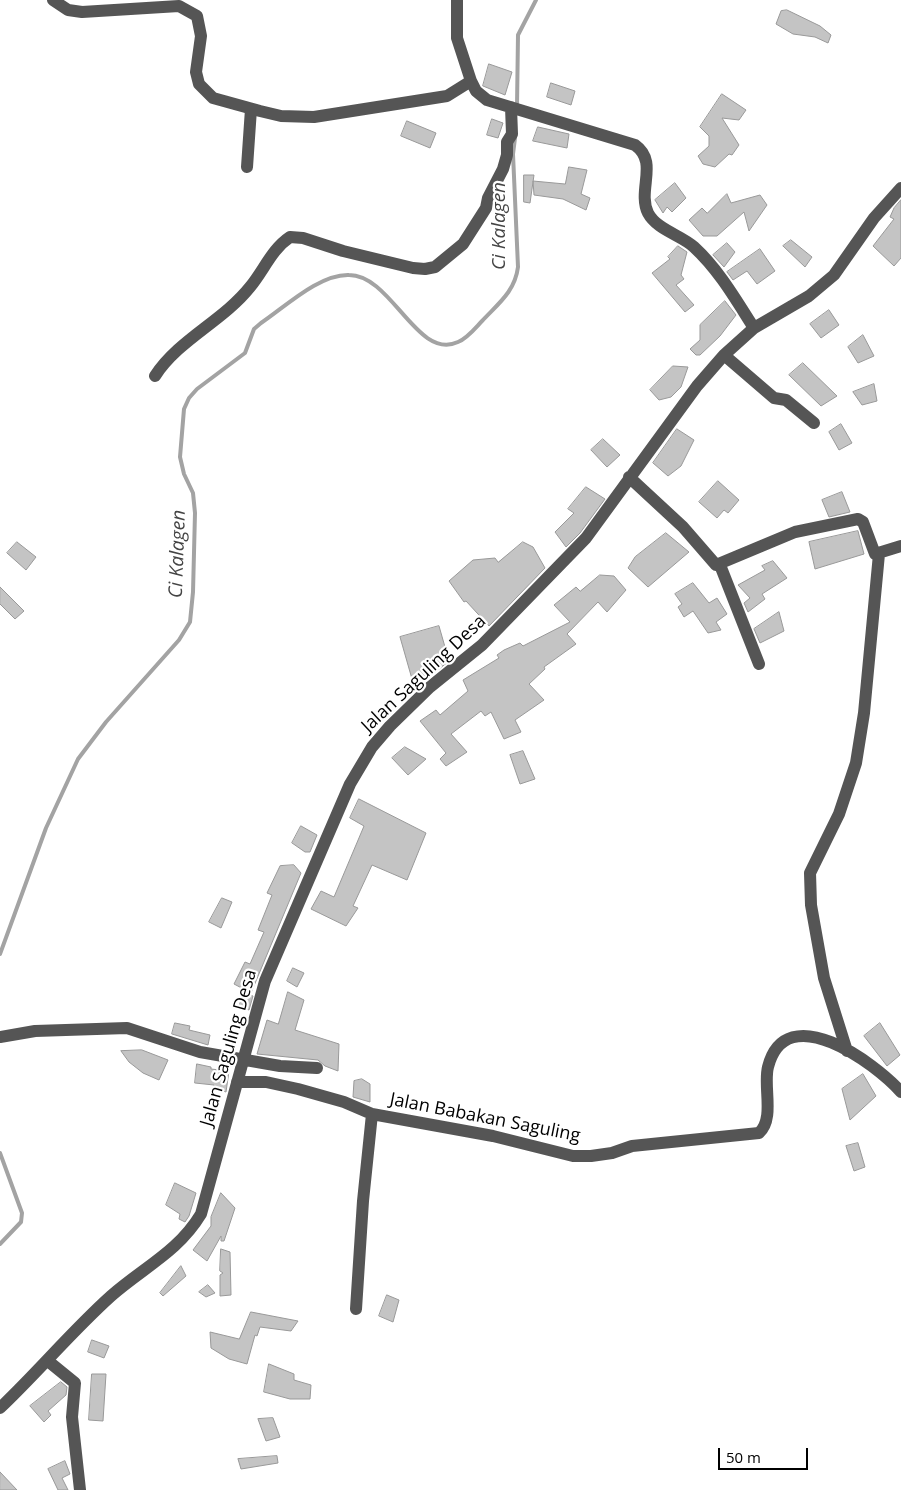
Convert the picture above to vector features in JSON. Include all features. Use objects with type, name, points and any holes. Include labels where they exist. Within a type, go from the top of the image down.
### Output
[{"type":"street","points":[[53,0],[68,10],[82,12],[179,6],[191,11],[197,16],[201,36],[196,72],[199,84],[213,98],[281,116],[314,117],[447,96],[471,81]]},
{"type":"street","points":[[457,0],[456,38],[476,91],[487,100],[626,142],[641,149],[647,159],[644,195],[650,216],[661,226],[688,241],[706,259],[754,328]]},
{"type":"street","points":[[155,376],[169,359],[249,289],[267,260],[290,236],[413,268],[425,269],[443,261],[463,244],[486,208],[488,198],[503,170],[507,155],[507,142],[512,134],[515,108]]},
{"type":"street","points":[[246,167],[251,109]]},
{"type":"street","name":"Jalan Saguling Desa","points":[[0,1408],[110,1297],[170,1252],[190,1233],[201,1214],[265,981],[350,784],[372,747],[390,726],[430,688],[482,645],[538,590],[586,538],[629,478],[659,442],[697,386],[724,355],[754,328],[809,296],[834,275],[874,218],[901,188]]},
{"type":"street","points":[[724,355],[774,398],[786,400],[814,423]]},
{"type":"street","points":[[629,478],[683,527],[714,564],[720,565],[792,533],[858,519],[863,522],[874,553],[879,554],[901,546]]},
{"type":"street","points":[[879,554],[864,713],[856,763],[839,814],[810,873],[811,905],[824,978],[847,1051],[880,1073],[901,1092]]},
{"type":"street","points":[[720,565],[760,664]]},
{"type":"street","points":[[0,1037],[34,1031],[127,1028],[200,1052],[244,1060],[317,1068]]},
{"type":"street","name":"Jalan Babakan Saguling","points":[[236,1082],[266,1082],[344,1102],[372,1114],[493,1136],[573,1156],[591,1156],[612,1153],[632,1146],[759,1134],[766,1122],[768,1068],[772,1056],[783,1044],[796,1035],[807,1034],[822,1038],[847,1051]]},
{"type":"street","points":[[356,1309],[363,1201],[372,1114]]},
{"type":"street","points":[[48,1361],[72,1379],[75,1385],[72,1417],[80,1490]]},
{"type":"building","points":[[787,10],[820,26],[831,35],[828,43],[815,37],[793,34],[776,24],[781,11]]},
{"type":"building","points":[[489,64],[512,72],[505,95],[483,86]]},
{"type":"building","points":[[551,83],[575,91],[571,105],[547,97]]},
{"type":"building","points":[[722,94],[746,110],[739,120],[722,118],[739,145],[732,155],[729,154],[715,167],[703,164],[698,156],[709,146],[709,136],[700,127]]},
{"type":"building","points":[[492,119],[503,123],[498,138],[487,135]]},
{"type":"building","points":[[407,121],[436,133],[430,148],[401,136]]},
{"type":"building","points":[[538,127],[569,134],[567,148],[533,141]]},
{"type":"building","points":[[569,167],[587,170],[581,194],[590,198],[586,210],[563,199],[534,195],[533,181],[565,184]]},
{"type":"building","points":[[524,175],[534,175],[530,203],[524,202]]},
{"type":"building","points":[[675,183],[686,198],[672,212],[667,207],[663,213],[655,200]]},
{"type":"building","points":[[727,194],[731,203],[760,195],[767,205],[749,231],[744,212],[717,236],[703,236],[689,220],[702,208],[707,213]]},
{"type":"building","points":[[901,200],[901,258],[894,266],[873,246],[894,219],[890,217],[894,208]]},
{"type":"building","points":[[791,240],[812,257],[805,267],[783,246]]},
{"type":"building","points":[[727,243],[735,252],[724,267],[713,255]]},
{"type":"building","points":[[678,246],[687,252],[681,275],[684,279],[676,285],[694,305],[685,312],[652,273],[670,259],[668,257]]},
{"type":"building","points":[[760,249],[775,271],[757,284],[747,271],[733,280],[727,272]]},
{"type":"building","points":[[725,301],[736,315],[720,336],[700,355],[696,355],[690,349],[700,340],[700,325]]},
{"type":"building","points":[[829,310],[839,325],[821,338],[810,324]]},
{"type":"building","points":[[863,335],[874,356],[858,363],[848,347]]},
{"type":"building","points":[[803,363],[837,396],[821,406],[789,375]]},
{"type":"building","points":[[673,366],[688,367],[681,387],[671,397],[659,400],[650,390]]},
{"type":"building","points":[[874,384],[877,401],[862,405],[853,392]]},
{"type":"building","points":[[841,424],[852,443],[839,450],[829,432]]},
{"type":"building","points":[[677,429],[694,440],[681,466],[668,476],[653,463]]},
{"type":"building","points":[[603,439],[620,455],[607,467],[591,450]]},
{"type":"building","points":[[718,481],[739,500],[728,513],[724,510],[717,518],[699,502]]},
{"type":"building","points":[[586,487],[605,499],[580,533],[566,547],[555,532],[574,513],[568,509]]},
{"type":"building","points":[[842,492],[850,512],[829,517],[822,500]]},
{"type":"building","points":[[858,531],[864,554],[815,569],[809,542]]},
{"type":"building","points":[[666,533],[689,552],[648,587],[628,568],[635,557]]},
{"type":"building","points":[[17,542],[36,557],[26,570],[7,553]]},
{"type":"building","points":[[523,542],[533,547],[545,568],[489,626],[466,601],[464,602],[449,581],[473,560],[495,558],[498,562]]},
{"type":"building","points":[[773,561],[787,578],[762,594],[765,599],[748,612],[744,603],[750,598],[738,585],[765,570],[762,566]]},
{"type":"building","points":[[600,575],[614,576],[626,590],[607,612],[598,602],[567,634],[576,644],[544,667],[545,669],[529,684],[544,700],[515,720],[521,732],[504,739],[491,712],[485,716],[481,711],[451,734],[467,752],[446,766],[440,759],[446,753],[420,721],[436,710],[440,715],[468,691],[463,680],[499,658],[497,655],[504,650],[520,643],[523,646],[570,622],[554,605],[576,587],[580,591]]},
{"type":"building","points":[[693,583],[709,603],[717,598],[727,614],[716,622],[721,630],[708,633],[693,611],[684,617],[678,607],[682,604],[675,594]]},
{"type":"building","points":[[0,587],[24,611],[15,619],[0,604]]},
{"type":"building","points":[[779,612],[784,631],[760,643],[754,629]]},
{"type":"building","points":[[439,626],[449,661],[428,678],[414,686],[400,637]]},
{"type":"building","points":[[405,747],[426,759],[408,775],[392,758]]},
{"type":"building","points":[[523,751],[535,779],[520,784],[510,755]]},
{"type":"building","points":[[359,799],[426,833],[407,880],[372,865],[353,906],[358,908],[346,926],[311,909],[321,891],[334,897],[364,826],[350,818]]},
{"type":"building","points":[[301,826],[317,835],[310,852],[305,852],[292,843]]},
{"type":"building","points":[[294,865],[301,873],[251,993],[234,984],[245,962],[250,964],[264,932],[258,930],[272,895],[267,893],[280,866]]},
{"type":"building","points":[[222,898],[232,902],[221,928],[209,922]]},
{"type":"building","points":[[293,968],[304,973],[297,987],[287,981]]},
{"type":"building","points":[[288,992],[304,1000],[295,1030],[339,1044],[338,1071],[325,1066],[318,1060],[257,1054],[267,1020],[278,1024]]},
{"type":"building","points":[[244,993],[253,996],[249,1010],[239,1007]]},
{"type":"building","points":[[175,1023],[190,1026],[189,1030],[210,1035],[208,1045],[172,1034]]},
{"type":"building","points":[[880,1023],[900,1055],[887,1066],[864,1036]]},
{"type":"building","points":[[142,1050],[168,1060],[159,1080],[143,1073],[129,1062],[121,1051]]},
{"type":"building","points":[[197,1064],[211,1067],[211,1069],[229,1071],[226,1092],[214,1088],[214,1085],[195,1083]]},
{"type":"building","points":[[863,1074],[876,1096],[850,1120],[842,1089]]},
{"type":"building","points":[[362,1079],[370,1084],[370,1102],[353,1097],[354,1081]]},
{"type":"building","points":[[858,1143],[865,1167],[854,1171],[846,1146]]},
{"type":"building","points":[[175,1183],[196,1193],[189,1216],[185,1222],[179,1219],[180,1214],[166,1205]]},
{"type":"building","points":[[221,1193],[235,1208],[224,1241],[221,1241],[221,1236],[207,1261],[193,1250],[211,1226],[211,1217]]},
{"type":"building","points":[[221,1249],[230,1252],[231,1295],[220,1296],[220,1275],[223,1273],[220,1271]]},
{"type":"building","points":[[181,1266],[186,1276],[163,1296],[160,1293]]},
{"type":"building","points":[[208,1285],[215,1293],[206,1297],[199,1292]]},
{"type":"building","points":[[387,1295],[399,1300],[393,1322],[379,1316]]},
{"type":"building","points":[[251,1312],[298,1321],[291,1331],[260,1327],[257,1336],[255,1335],[247,1364],[229,1359],[211,1348],[210,1332],[239,1339]]},
{"type":"building","points":[[92,1340],[109,1346],[104,1358],[88,1352]]},
{"type":"building","points":[[269,1364],[294,1374],[294,1380],[311,1385],[310,1399],[290,1399],[264,1392]]},
{"type":"building","points":[[92,1374],[106,1374],[103,1421],[89,1420]]},
{"type":"building","points":[[61,1382],[67,1387],[66,1395],[48,1411],[51,1415],[44,1422],[30,1406]]},
{"type":"building","points":[[273,1418],[280,1437],[266,1441],[258,1419]]},
{"type":"building","points":[[277,1456],[278,1463],[241,1469],[238,1459]]},
{"type":"building","points":[[65,1461],[70,1474],[62,1478],[68,1490],[58,1490],[48,1469]]},
{"type":"building","points":[[0,1472],[17,1490],[0,1490]]},
{"type":"waterway","name":"Ci Kalagen","points":[[517,106],[518,35],[536,0]]},
{"type":"waterway","name":"Ci Kalagen","points":[[0,954],[46,828],[78,759],[106,722],[179,640],[190,622],[193,592],[195,513],[193,493],[184,474],[180,457],[184,409],[189,398],[197,389],[245,353],[254,329],[261,323],[314,286],[338,276],[349,275],[364,279],[378,288],[430,340],[443,345],[458,342],[465,338],[500,302],[514,283],[518,267],[513,154],[515,138]]},
{"type":"waterway","name":"Ci Kalagen","points":[[0,1153],[22,1213],[21,1222],[0,1244]]}]
